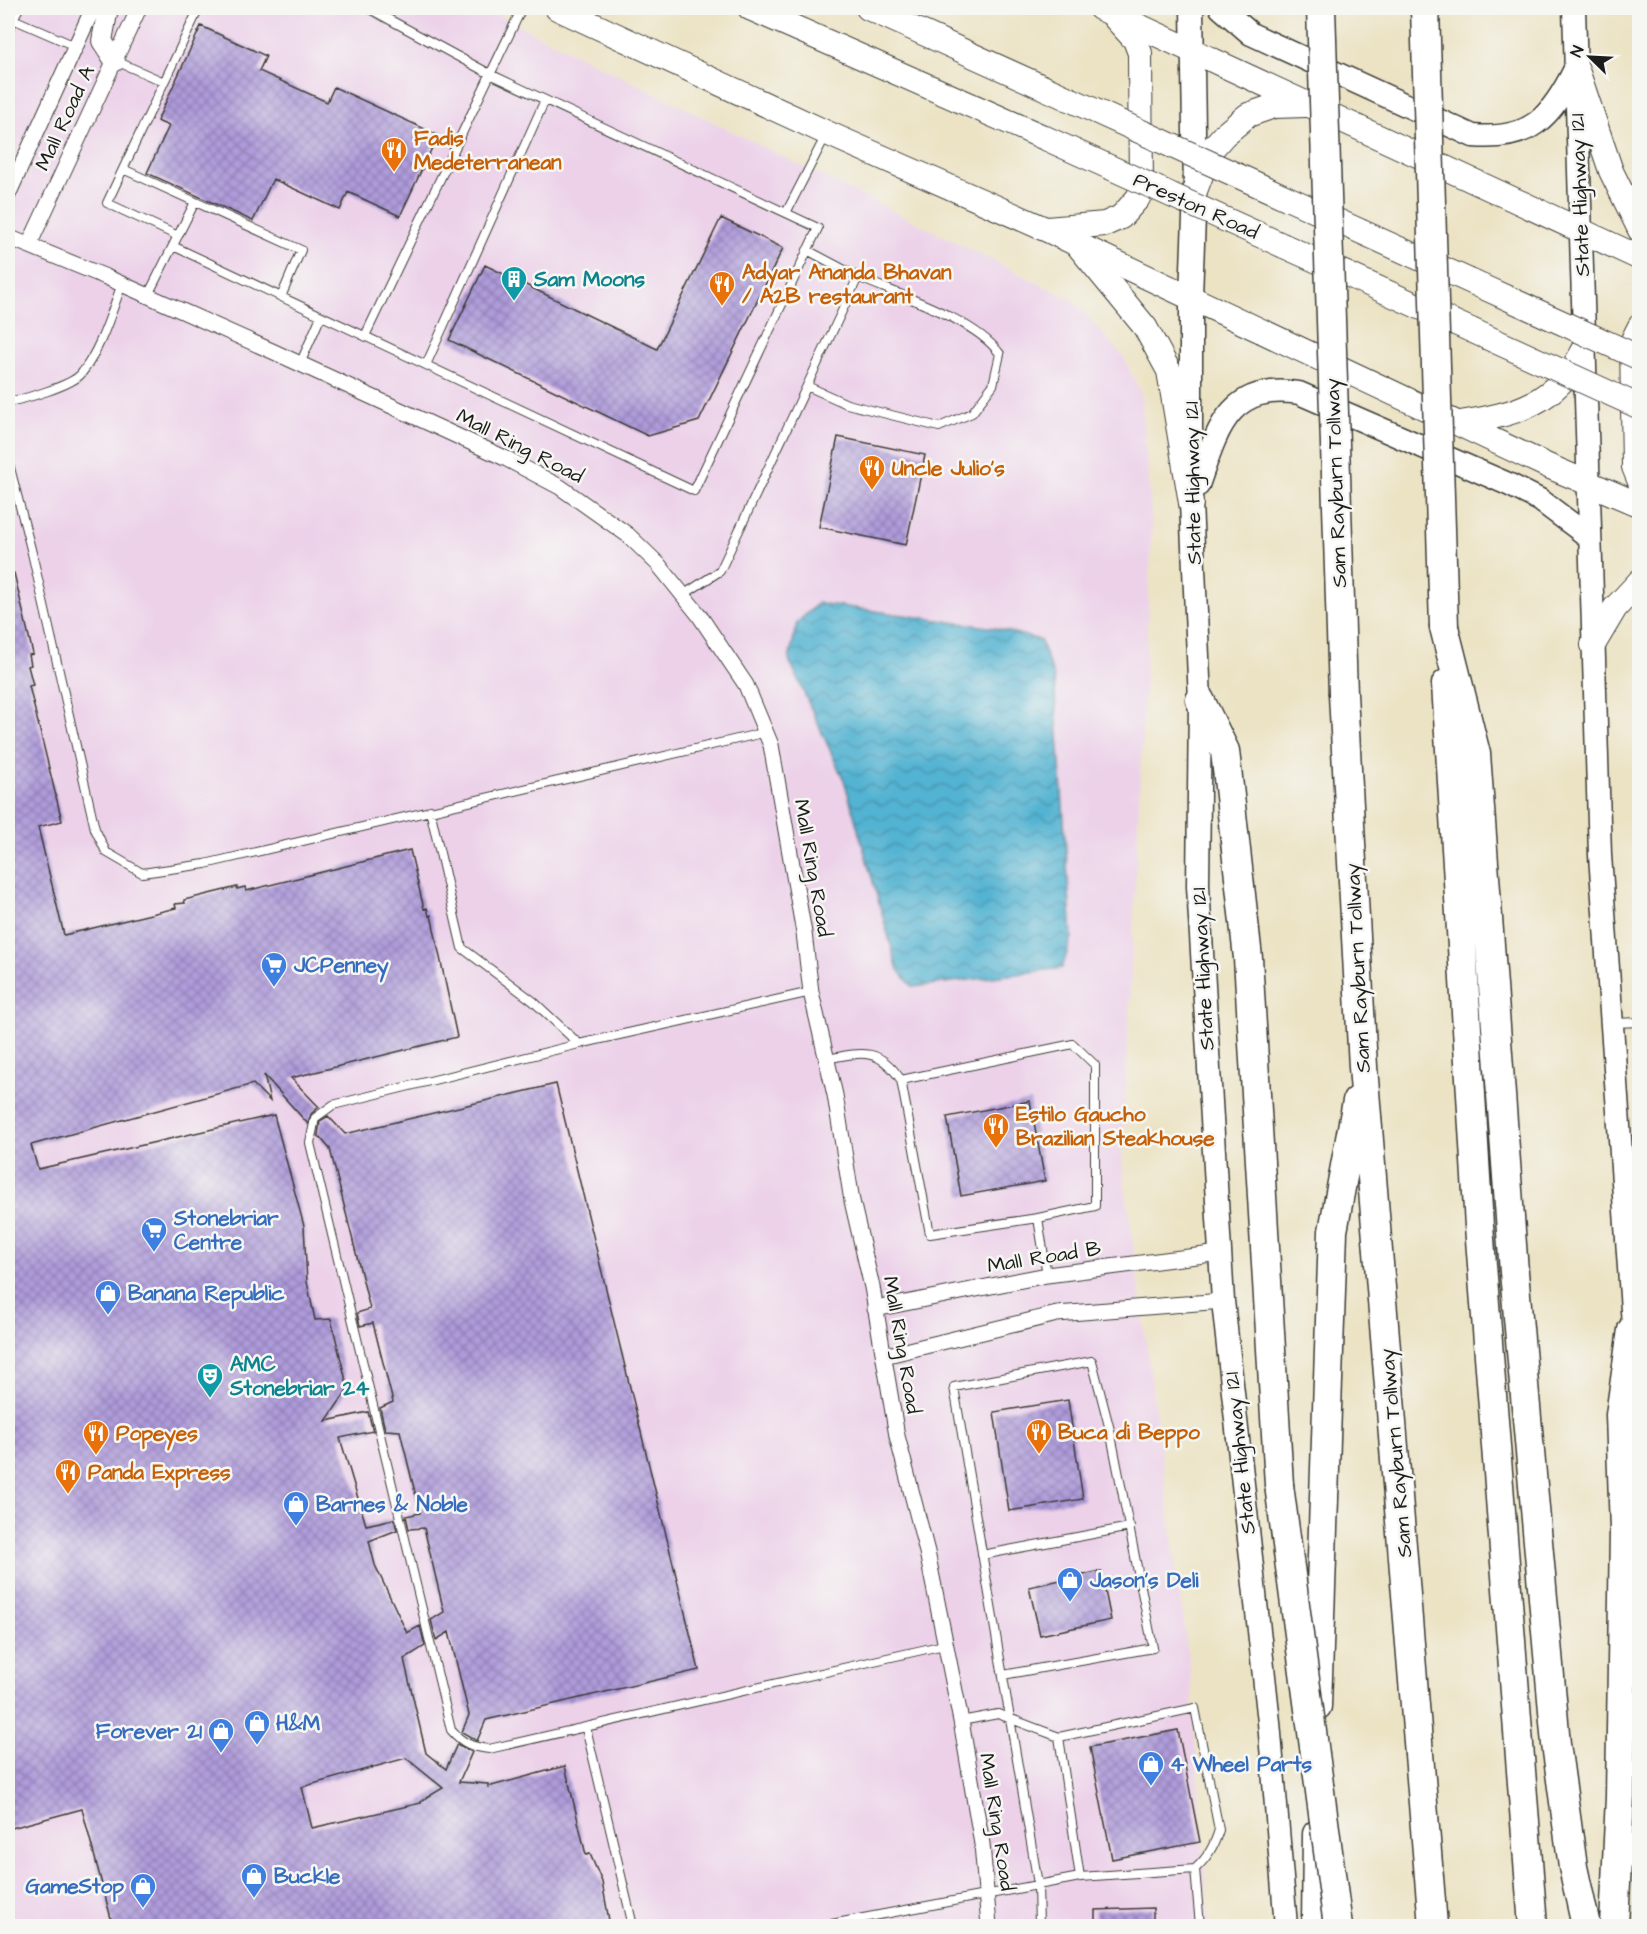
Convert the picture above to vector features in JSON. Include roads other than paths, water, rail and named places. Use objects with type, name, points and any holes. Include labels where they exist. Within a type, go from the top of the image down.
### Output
[{"type":"highway","name":"Sam Rayburn Tollway","points":[[1321,8],[1343,694],[1363,1067],[1433,1926]]},
{"type":"highway","points":[[1425,8],[1449,743],[1479,1226],[1533,1926]]},
{"type":"highway","points":[[1444,627],[1476,754],[1514,1272],[1556,1744],[1573,1867],[1586,1926]]},
{"type":"highway","points":[[1200,700],[1225,751],[1248,958],[1279,1485],[1338,1926]]},
{"type":"highway","points":[[1317,1926],[1317,1703],[1333,1231],[1363,1067]]},
{"type":"highway","points":[[1614,1926],[1624,1530],[1620,1415],[1632,1330]]},
{"type":"main road","points":[[557,8],[827,133],[1076,243],[1640,506]]},
{"type":"main road","name":"Preston Road","points":[[750,8],[1043,137],[1640,407]]},
{"type":"main road","points":[[868,8],[1640,358]]},
{"type":"main road","name":"State Highway 121","points":[[1192,8],[1195,191],[1191,297],[1191,503],[1200,700],[1198,886],[1223,1301],[1270,1732],[1287,1926]]},
{"type":"main road","points":[[1221,8],[1251,34],[1473,136],[1499,138],[1524,132],[1545,117],[1556,104],[1576,67]]},
{"type":"main road","name":"State Highway 121","points":[[1574,8],[1600,855],[1640,1424]]},
{"type":"main road","points":[[1045,229],[1113,221],[1128,211],[1141,191],[1140,53],[1135,40],[1105,9]]},
{"type":"main road","points":[[1105,9],[1640,258]]},
{"type":"main road","points":[[1576,67],[1611,171],[1640,230]]},
{"type":"main road","points":[[1195,191],[1210,151],[1224,135],[1248,115],[1274,106],[1312,105]]},
{"type":"main road","points":[[1076,243],[1145,327],[1169,371],[1191,503]]},
{"type":"main road","points":[[1640,326],[1632,342],[1634,467],[1640,482]]},
{"type":"main road","points":[[1460,423],[1509,415],[1532,405],[1554,390],[1573,369],[1584,350]]},
{"type":"main road","points":[[1191,503],[1218,428],[1230,411],[1255,395],[1284,391],[1299,393],[1509,484],[1540,500],[1589,537]]},
{"type":"main road","points":[[1593,645],[1615,608],[1640,581]]},
{"type":"street","name":"Mall Road A","points":[[8,195],[93,8]]},
{"type":"street","points":[[108,8],[102,40],[115,61]]},
{"type":"street","name":"Mall Road A","points":[[29,245],[139,8]]},
{"type":"street","name":"Mall Ring Road","points":[[8,237],[122,284],[457,435],[560,487],[628,535],[658,564],[683,595],[746,685],[767,732],[804,933],[811,992],[827,1059],[852,1201],[876,1309],[897,1436],[927,1552],[961,1721],[988,1893],[989,1926]]},
{"type":"street","name":"Mall Road B","points":[[876,1309],[1047,1275],[1220,1253]]},
{"type":"street","points":[[884,1356],[1057,1314],[1223,1301]]},
{"type":"lane","points":[[8,32],[19,8]]},
{"type":"lane","points":[[178,236],[107,202],[199,8]]},
{"type":"lane","points":[[173,246],[694,491],[818,228],[490,74],[368,8]]},
{"type":"lane","points":[[365,336],[522,8]]},
{"type":"lane","points":[[14,20],[75,46]]},
{"type":"lane","points":[[115,61],[164,82]]},
{"type":"lane","points":[[426,365],[545,100]]},
{"type":"lane","points":[[786,213],[827,133]]},
{"type":"lane","points":[[123,169],[301,250],[281,297]]},
{"type":"lane","points":[[148,296],[195,202]]},
{"type":"lane","points":[[807,250],[858,277],[954,320],[992,343],[1000,354],[993,385],[972,413],[939,427],[847,404],[807,386]]},
{"type":"lane","points":[[683,595],[720,571],[858,277]]},
{"type":"lane","points":[[8,402],[36,396],[80,375],[103,332],[122,284]]},
{"type":"lane","points":[[300,365],[321,316]]},
{"type":"lane","points":[[8,460],[32,553],[95,829],[106,852],[142,873],[205,864],[767,732]]},
{"type":"lane","points":[[430,810],[462,948],[533,1001],[579,1044]]},
{"type":"lane","points":[[811,992],[579,1044],[333,1105],[315,1118],[310,1143],[451,1730],[460,1741],[474,1748],[489,1749],[944,1645]]},
{"type":"lane","points":[[1612,1023],[1640,1022]]},
{"type":"lane","points":[[827,1059],[864,1052],[889,1062],[901,1080],[930,1234],[1038,1218],[1095,1206],[1095,1065],[1073,1044],[901,1080]]},
{"type":"lane","points":[[1038,1218],[1047,1275]]},
{"type":"lane","points":[[1003,1675],[1153,1648],[1110,1430],[1092,1361],[954,1387],[1038,1884],[1039,1926]]},
{"type":"lane","points":[[982,1555],[1130,1527]]},
{"type":"lane","points":[[821,1926],[1080,1877],[1195,1869],[1207,1858],[1219,1830],[1195,1708],[1059,1737],[998,1714],[961,1721]]},
{"type":"lane","points":[[586,1728],[633,1926]]},
{"type":"lane","points":[[1059,1737],[1080,1877]]},
{"type":"lane","points":[[1195,1869],[1200,1926]]},
{"type":"water","points":[[818,603],[995,628],[1040,640],[1054,677],[1072,937],[1062,968],[913,987],[898,970],[845,783],[789,660],[797,623]]},
{"type":"place","name":"Fadis Medeterranean","points":[[394,173]]},
{"type":"place","name":"Sam Moons","points":[[514,302]]},
{"type":"place","name":"Adyar Ananda Bhavan / A2B restaurant","points":[[722,307]]},
{"type":"place","name":"Uncle Julio's","points":[[872,491]]},
{"type":"place","name":"JCPenney","points":[[274,988]]},
{"type":"place","name":"Estilo Gaucho Brazilian Steakhouse","points":[[996,1149]]},
{"type":"place","name":"Stonebriar Centre","points":[[154,1253]]},
{"type":"place","name":"Banana Republic","points":[[108,1316]]},
{"type":"place","name":"AMC Stonebriar 24","points":[[210,1399]]},
{"type":"place","name":"Buca di Beppo","points":[[1039,1455]]},
{"type":"place","name":"Popeyes","points":[[96,1456]]},
{"type":"place","name":"Panda Express","points":[[68,1495]]},
{"type":"place","name":"Barnes & Noble","points":[[296,1527]]},
{"type":"place","name":"Jason's Deli","points":[[1070,1603]]},
{"type":"place","name":"H&M","points":[[257,1746]]},
{"type":"place","name":"Forever 21","points":[[221,1754]]},
{"type":"place","name":"4 Wheel Parts","points":[[1151,1787]]},
{"type":"place","name":"Buckle","points":[[254,1899]]},
{"type":"place","name":"GameStop","points":[[143,1909]]}]
